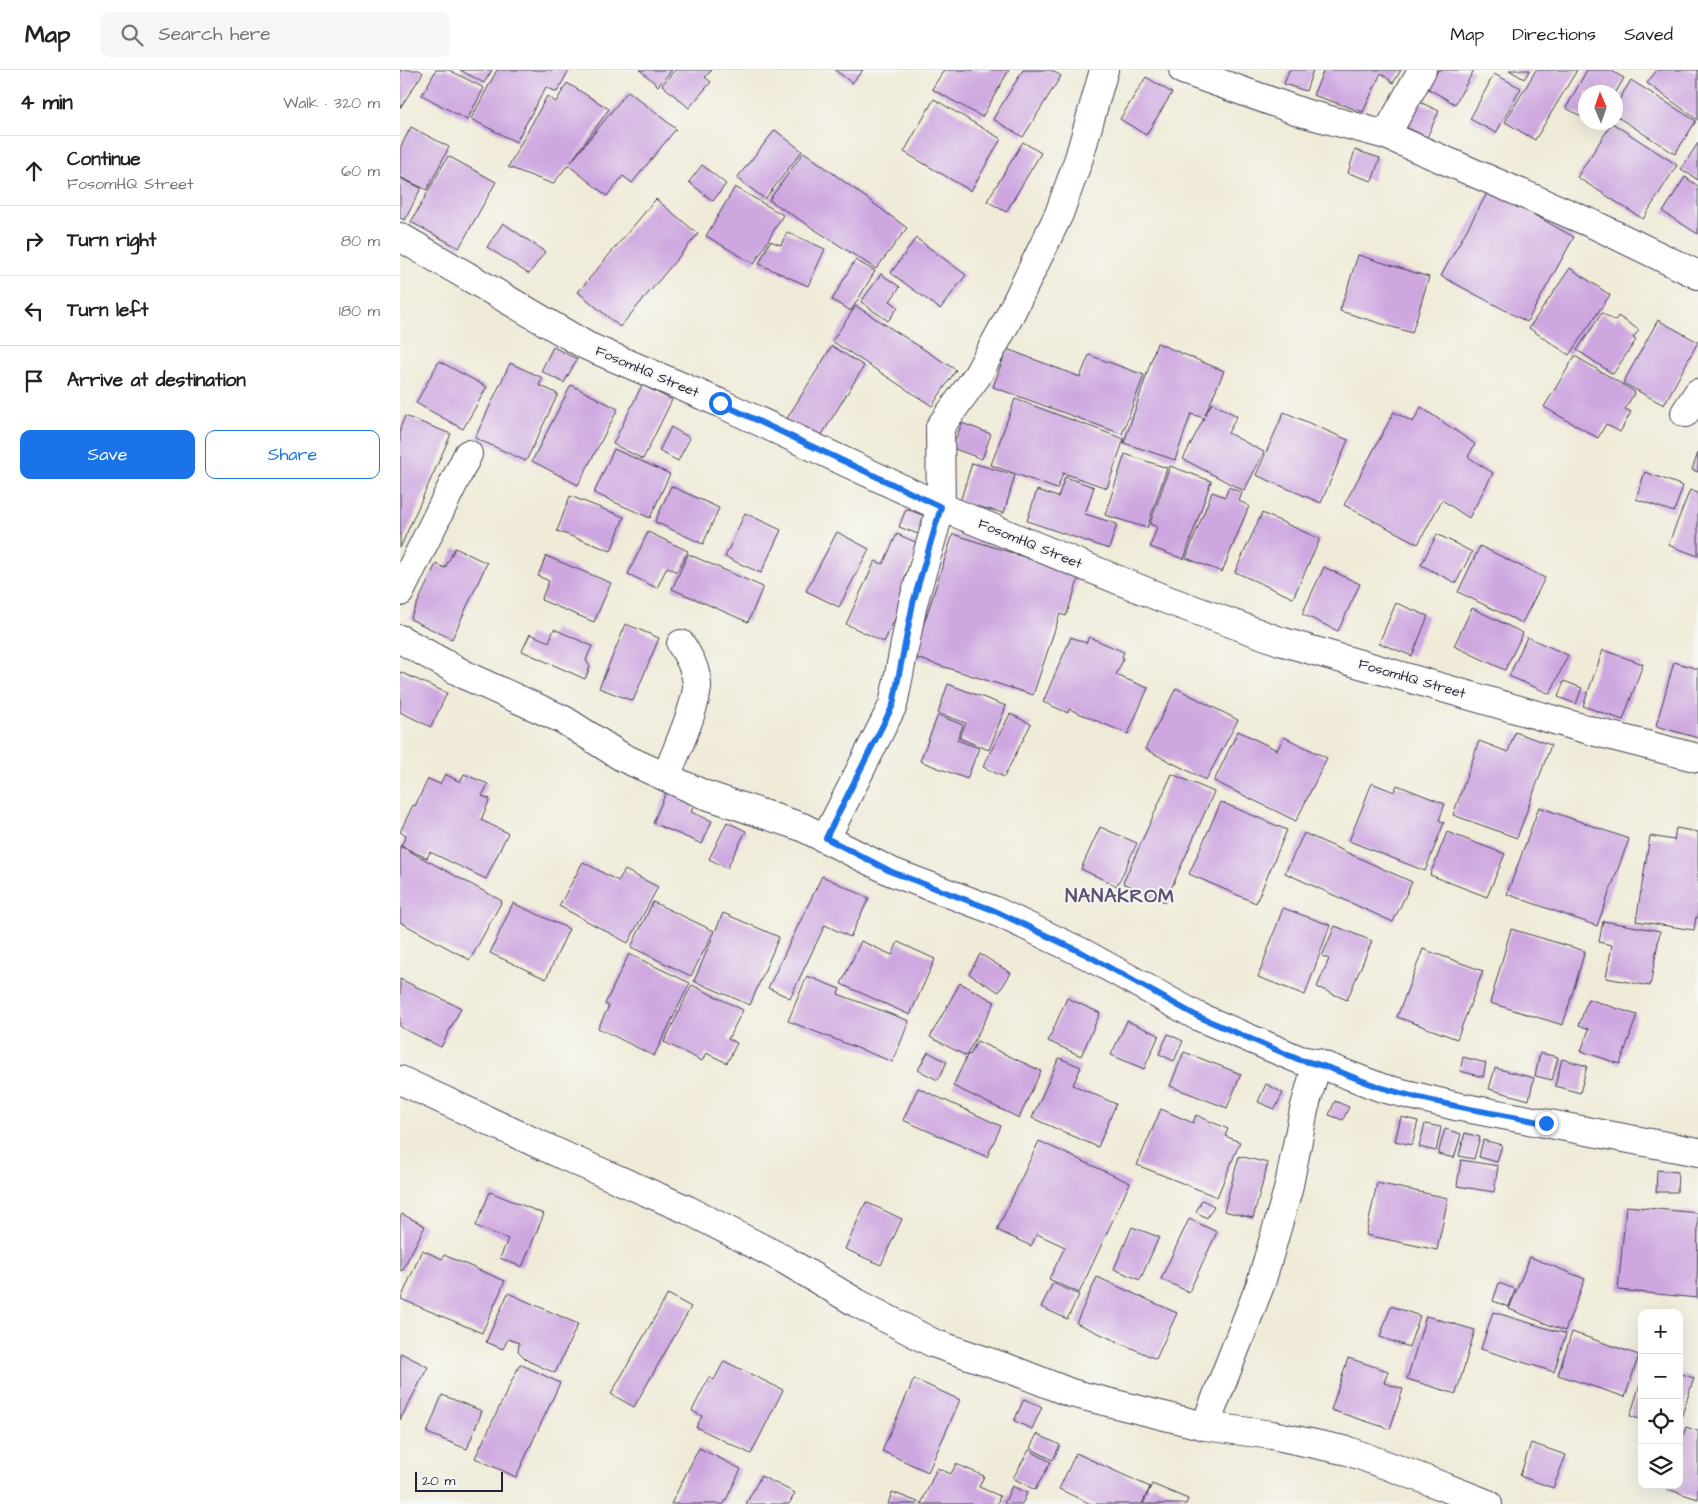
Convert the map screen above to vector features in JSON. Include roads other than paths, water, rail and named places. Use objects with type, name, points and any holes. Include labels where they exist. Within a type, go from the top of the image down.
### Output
[{"type":"street","points":[[826,838],[893,705],[913,603],[941,507],[940,427],[977,376],[1007,321],[1059,214],[1079,158],[1104,70]]},
{"type":"street","points":[[1183,70],[1304,113],[1386,135],[1595,225],[1698,275]]},
{"type":"street","points":[[1386,135],[1422,70]]},
{"type":"street","name":"FosomHQ Street","points":[[400,237],[588,346],[720,403],[941,507],[1162,598],[1280,641],[1596,732],[1698,758]]},
{"type":"street","points":[[400,592],[468,454]]},
{"type":"street","points":[[400,639],[469,677],[564,720],[622,758],[703,794],[802,827],[892,872],[993,910],[1085,954],[1197,1016],[1300,1060],[1317,1063],[1382,1088],[1455,1106],[1698,1152]]},
{"type":"street","points":[[666,777],[694,702],[697,685],[693,663],[681,644]]},
{"type":"street","points":[[1205,1426],[1261,1284],[1288,1190],[1304,1110],[1317,1063]]},
{"type":"street","points":[[400,1080],[571,1159],[688,1210],[785,1260],[857,1303],[933,1343],[1010,1369],[1071,1393],[1205,1426],[1272,1435],[1348,1451],[1424,1478],[1488,1504]]},
{"type":"district","name":"NANAKROM","points":[[1120,896]]}]
